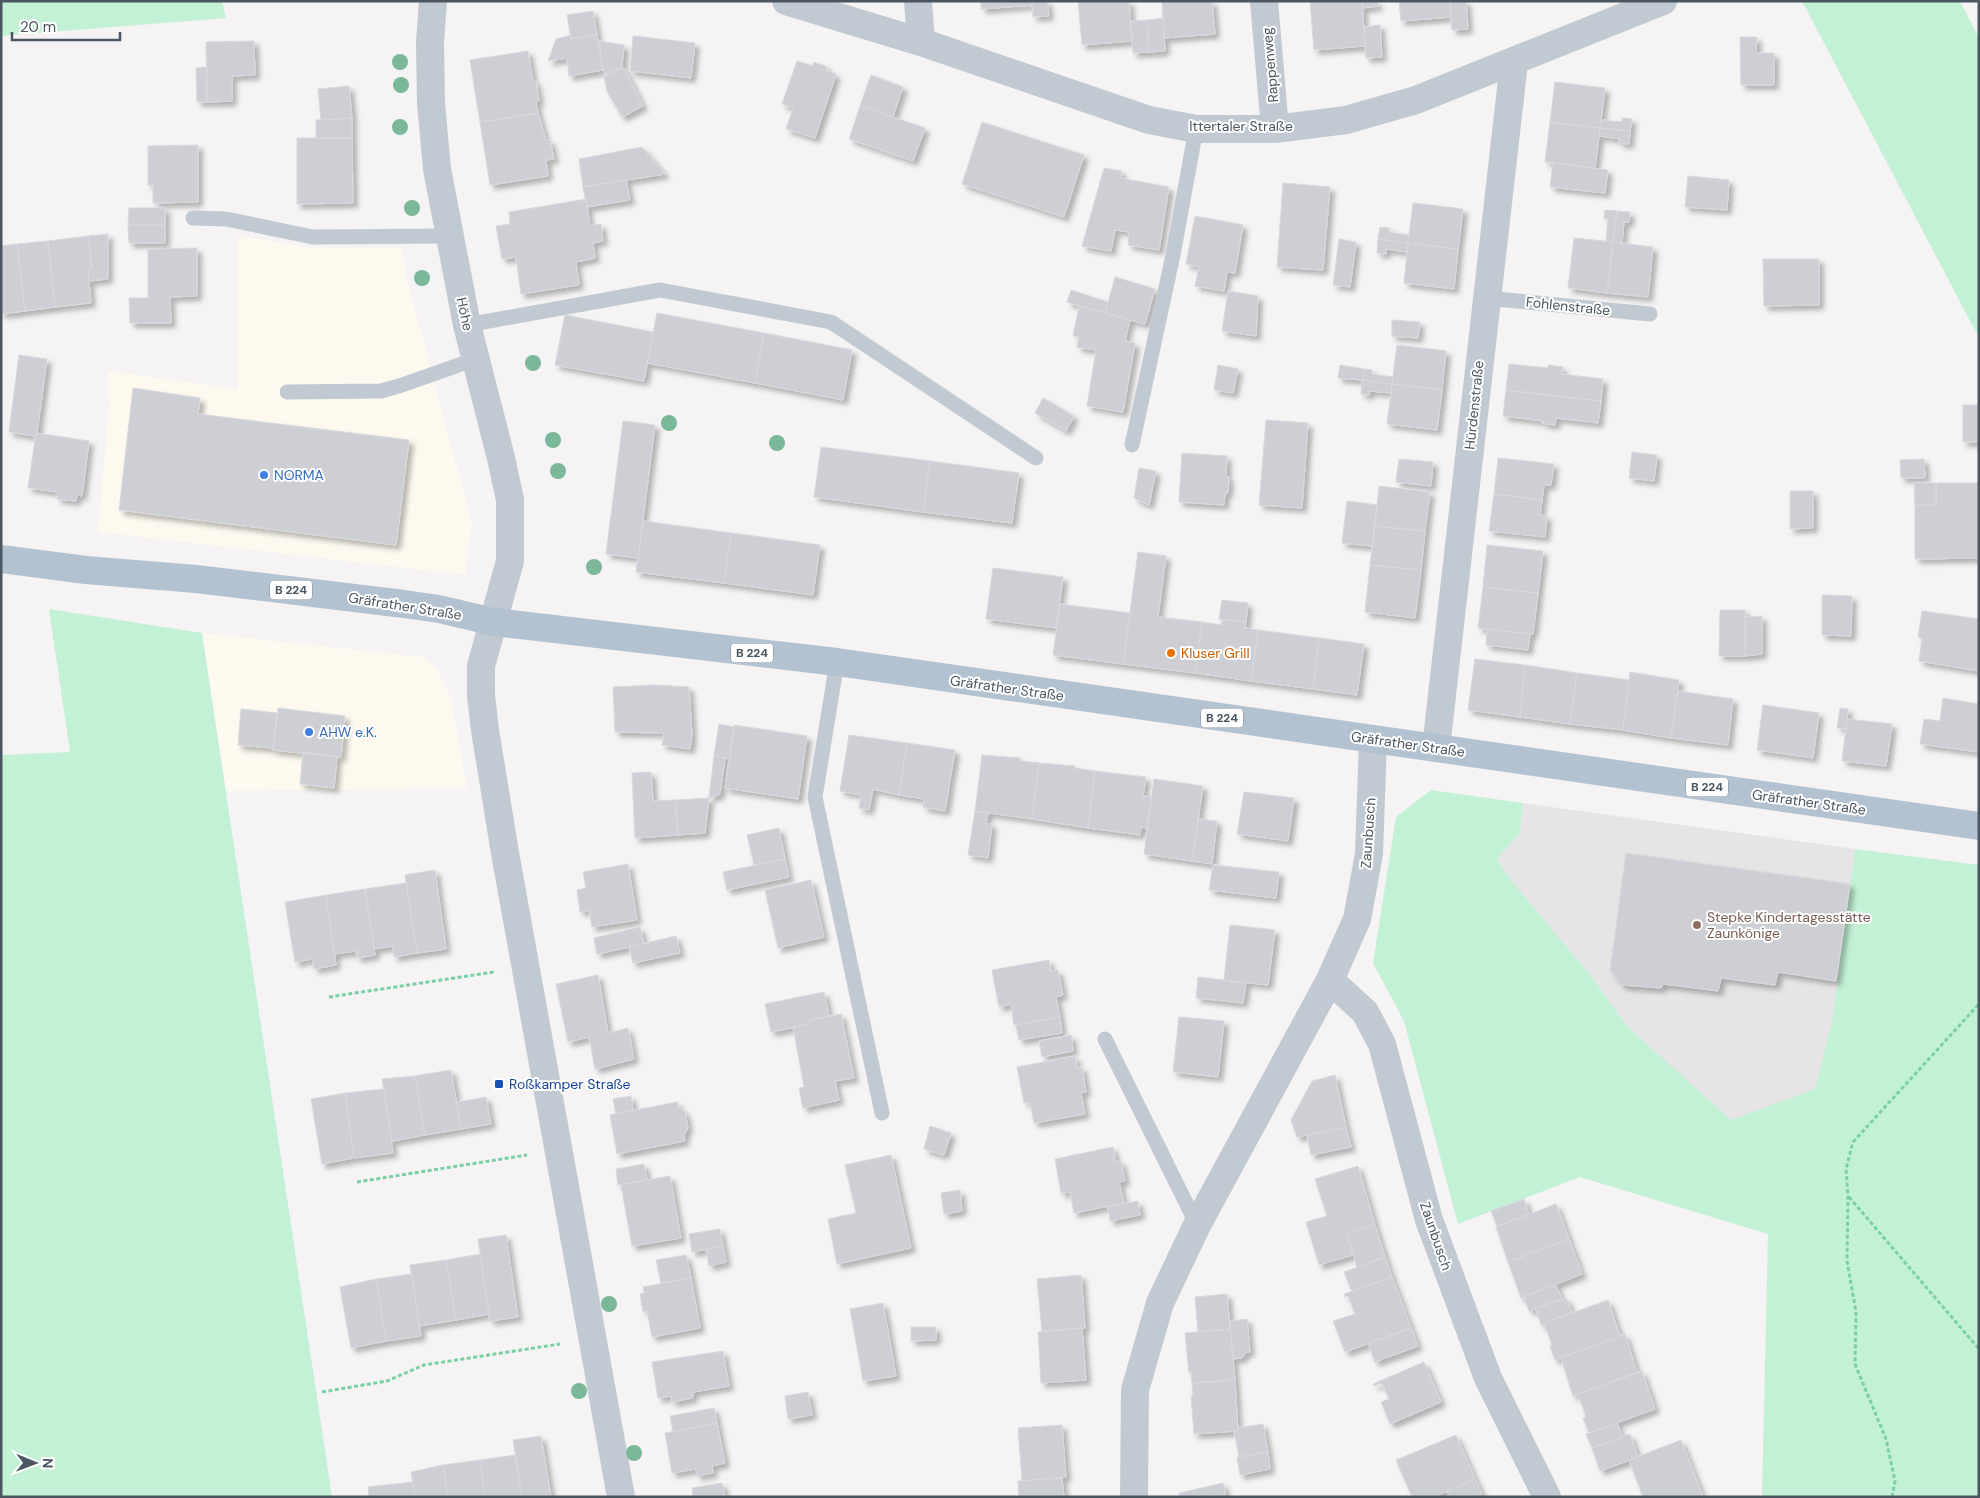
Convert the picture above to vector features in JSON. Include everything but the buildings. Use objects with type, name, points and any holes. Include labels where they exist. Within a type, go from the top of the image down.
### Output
[{"type":"main road","name":"Gräfrather Straße","points":[[1,560],[330,594],[438,609],[494,622],[837,662],[1979,826]]},
{"type":"street","name":"Höhe","points":[[433,1],[430,43],[431,103],[437,169],[467,325],[510,500],[510,561],[494,622]]},
{"type":"street","name":"Ittertaler Straße","points":[[786,1],[921,42],[1149,120],[1196,128],[1275,129],[1355,117],[1416,100],[1663,1]]},
{"type":"street","points":[[918,1],[921,42]]},
{"type":"street","name":"Rappenweg","points":[[1264,1],[1275,129]]},
{"type":"street","name":"Hürdenstraße","points":[[1436,748],[1514,62]]},
{"type":"street","points":[[494,622],[481,666],[481,696],[488,749],[621,1497]]},
{"type":"street","name":"Zaunbusch","points":[[1134,1497],[1135,1390],[1160,1303],[1197,1224],[1330,980],[1357,919],[1367,863],[1373,740]]},
{"type":"street","name":"Zaunbusch","points":[[1330,980],[1365,1012],[1382,1044],[1428,1220],[1488,1378],[1547,1497]]},
{"type":"lane","points":[[1132,445],[1173,255],[1196,128]]},
{"type":"lane","points":[[193,218],[226,219],[313,237],[449,236]]},
{"type":"lane","points":[[467,325],[660,290],[831,322],[1036,458]]},
{"type":"lane","name":"Fohlenstraße","points":[[1486,298],[1650,314]]},
{"type":"lane","points":[[287,392],[381,391],[476,359]]},
{"type":"lane","points":[[837,662],[815,797],[882,1113]]},
{"type":"lane","points":[[1105,1038],[1197,1224]]},
{"type":"path","points":[[329,996],[526,967]]},
{"type":"path","points":[[1892,1497],[1894,1481],[1886,1439],[1855,1364],[1856,1312],[1846,1260],[1848,1196],[1846,1168],[1853,1142],[1979,1004]]},
{"type":"path","points":[[357,1182],[559,1150]]},
{"type":"path","points":[[1848,1196],[1979,1349]]},
{"type":"path","points":[[322,1392],[388,1381],[424,1365],[593,1339]]},
{"type":"shaded area","points":[[238,236],[313,248],[402,248],[407,279],[472,524],[465,575],[98,532],[109,406],[108,371],[238,389]]},
{"type":"shaded area","points":[[202,633],[423,657],[437,669],[451,697],[467,788],[226,791]]},
{"type":"shaded area","name":"Stepke Kindertagesstätte Zaunkönige","points":[[1523,803],[1855,849],[1832,1022],[1815,1089],[1731,1121],[1628,1027],[1587,971],[1511,880],[1497,858],[1520,833]]},
{"type":"green space","points":[[1,1],[222,1],[226,18],[1,36]]},
{"type":"green space","points":[[1802,1],[1960,1],[1979,38],[1979,338]]},
{"type":"green space","points":[[49,609],[202,633],[332,1497],[1,1497],[1,755],[70,752]]},
{"type":"green space","points":[[1431,790],[1523,803],[1520,833],[1497,859],[1511,880],[1587,971],[1628,1027],[1731,1120],[1815,1089],[1832,1022],[1855,849],[1979,865],[1979,1497],[1762,1497],[1768,1234],[1580,1177],[1458,1224],[1404,1021],[1373,963],[1396,817]]},
{"type":"place","name":"NORMA","points":[[264,475]]},
{"type":"place","name":"Kluser Grill","points":[[1171,653]]},
{"type":"place","name":"AHW e.K.","points":[[309,732]]},
{"type":"place","name":"Stepke Kindertagesstätte Zaunkönige","points":[[1697,925]]},
{"type":"place","name":"Roßkamper Straße","points":[[499,1084]]}]
